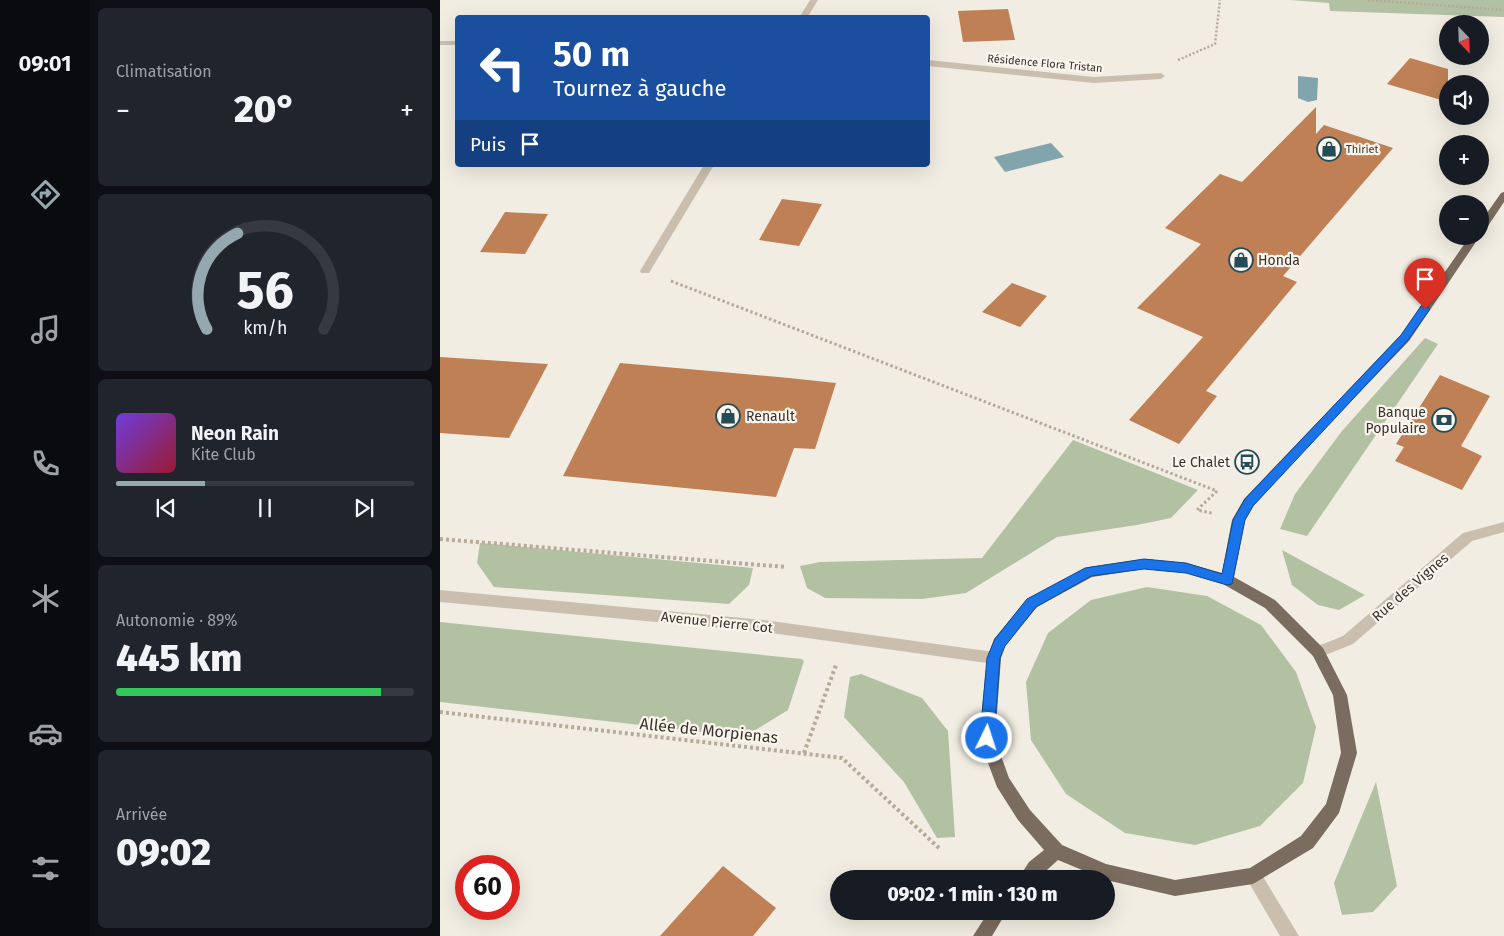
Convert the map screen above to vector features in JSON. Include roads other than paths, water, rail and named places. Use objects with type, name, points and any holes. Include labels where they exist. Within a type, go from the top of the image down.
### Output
[{"type":"main road","points":[[1489,217],[1504,196]]},
{"type":"main road","points":[[1227,580],[1239,520],[1249,502],[1405,338],[1470,245]]},
{"type":"main road","points":[[1144,564],[1186,568],[1227,580],[1270,604],[1318,652],[1340,695],[1349,753],[1333,808],[1307,842],[1254,876],[1175,888],[1106,872],[1056,851],[1024,815],[1003,782],[987,738],[994,658],[999,643],[1032,603],[1089,572],[1144,564]]},
{"type":"main road","points":[[1033,870],[1056,851]]},
{"type":"main road","points":[[982,936],[993,920]]},
{"type":"street","points":[[805,15],[814,0]]},
{"type":"street","points":[[440,43],[455,43]]},
{"type":"street","name":"Résidence Flora Tristan","points":[[930,63],[1094,80],[1161,76]]},
{"type":"street","points":[[645,271],[708,167]]},
{"type":"street","name":"Rue des Vignes","points":[[1318,652],[1348,640],[1468,537],[1504,527]]},
{"type":"street","name":"Avenue Pierre Cot","points":[[440,596],[764,626],[994,658]]},
{"type":"street","points":[[1254,876],[1290,936]]},
{"type":"water","points":[[1298,76],[1318,78],[1317,100],[1308,102],[1298,98]]},
{"type":"water","points":[[1051,143],[1064,157],[1005,172],[994,157]]},
{"type":"place","name":"Thiriet","points":[[1329,149]]},
{"type":"place","name":"Honda","points":[[1241,260]]},
{"type":"place","name":"Renault","points":[[728,416]]},
{"type":"place","name":"Banque Populaire","points":[[1444,420]]},
{"type":"place","name":"Le Chalet","points":[[1247,462]]}]
